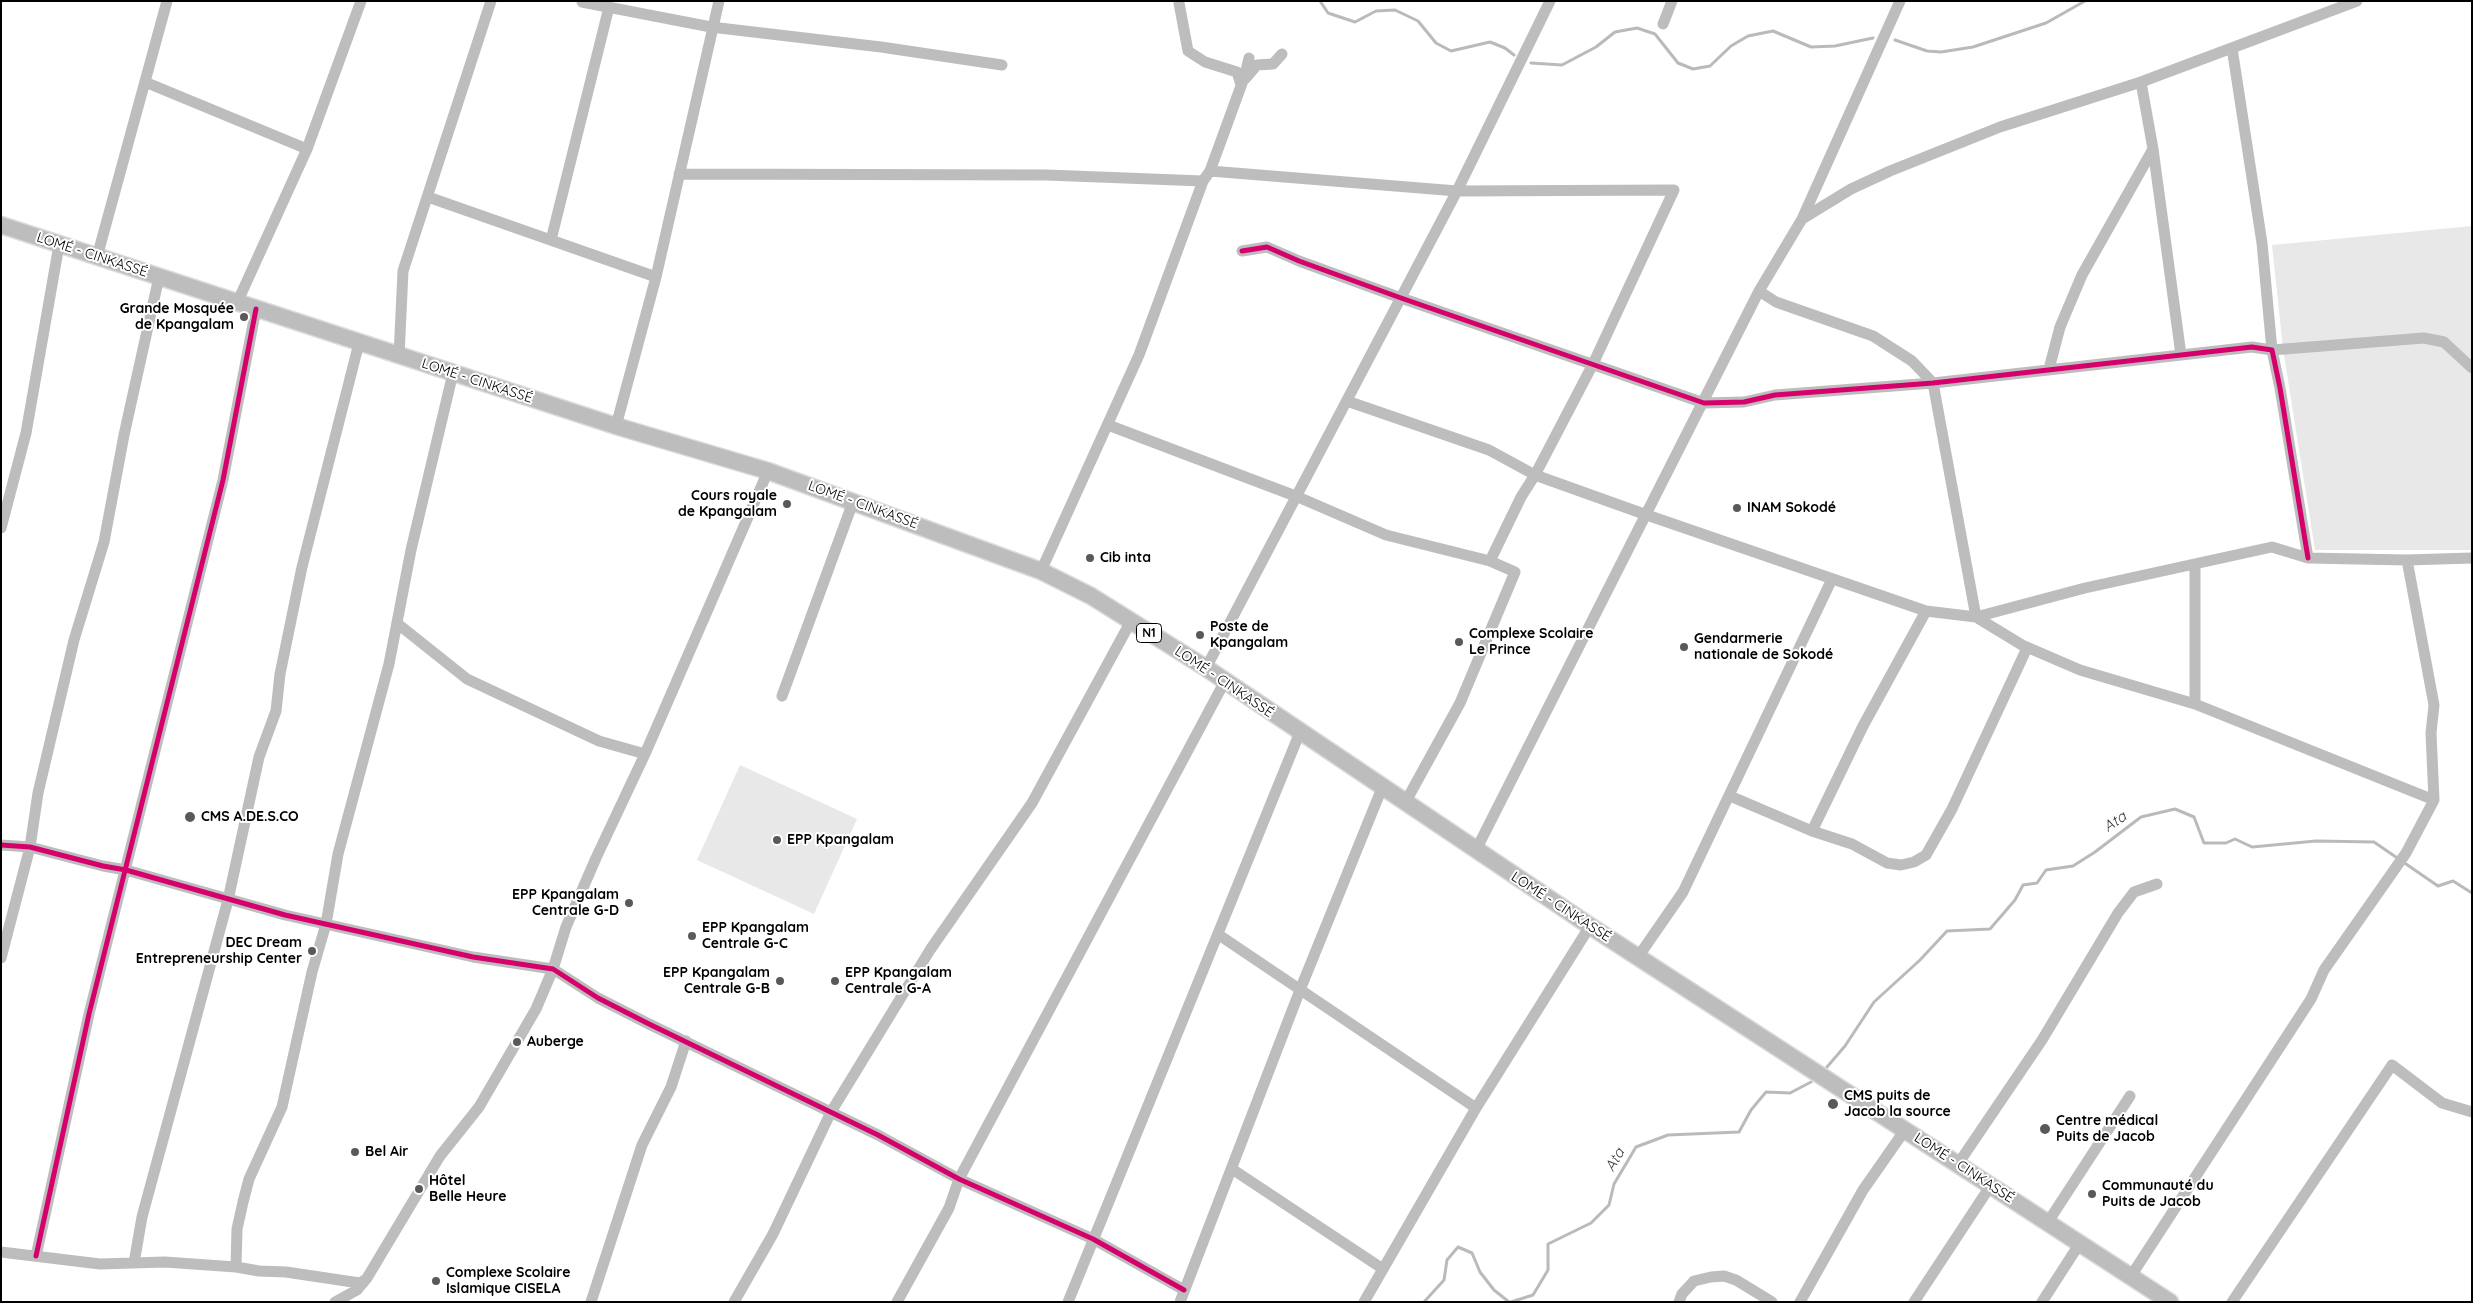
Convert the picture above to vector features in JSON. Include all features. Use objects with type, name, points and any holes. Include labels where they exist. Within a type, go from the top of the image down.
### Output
[{"type":"highway","name":"LOMÉ - CINKASSÉ","points":[[1,225],[616,426],[768,470],[1041,571],[1091,596],[1206,668],[1590,926],[2170,1302]]},
{"type":"street","points":[[97,257],[167,1]]},
{"type":"street","points":[[237,303],[307,149],[361,1]]},
{"type":"street","points":[[399,356],[403,270],[491,1]]},
{"type":"street","points":[[616,426],[656,277],[711,27],[719,1]]},
{"type":"street","points":[[1206,668],[1298,497],[1457,191],[1550,1]]},
{"type":"street","points":[[1663,24],[1672,1]]},
{"type":"street","points":[[1476,850],[1644,514],[1704,402],[1759,291],[1802,218],[1900,1]]},
{"type":"street","points":[[1802,218],[1851,189],[1882,174],[2000,126],[2141,82],[2357,1]]},
{"type":"street","points":[[582,2],[711,27],[881,47],[1002,65]]},
{"type":"street","points":[[1179,3],[1188,51],[1205,62],[1236,72],[1241,85]]},
{"type":"street","points":[[551,240],[609,7]]},
{"type":"street","points":[[2232,48],[2262,243],[2272,350],[2308,558]]},
{"type":"street","points":[[1241,85],[1257,65],[1273,64],[1282,54]]},
{"type":"street","points":[[1041,571],[1139,355],[1241,85],[1249,58]]},
{"type":"street","points":[[145,82],[307,149]]},
{"type":"street","points":[[2141,82],[2153,149],[2181,355]]},
{"type":"street","points":[[2049,369],[2060,327],[2082,275],[2153,149]]},
{"type":"street","points":[[679,174],[1206,176],[1457,191],[1674,190],[1593,364],[1521,497],[1490,561]]},
{"type":"street","points":[[428,197],[656,277]]},
{"type":"street","points":[[1,528],[26,433],[59,244]]},
{"type":"street","points":[[1242,251],[1267,247],[1299,261],[1401,298],[1704,402],[1744,402],[1775,395],[1932,383],[2252,347],[2272,350],[2424,338],[2444,342],[2472,368]]},
{"type":"street","points":[[1,958],[30,847],[38,793],[74,640],[104,542],[124,435],[159,277]]},
{"type":"street","points":[[1759,291],[1776,302],[1874,336],[1912,361],[1932,383],[1976,617],[2027,648],[2080,670],[2194,704],[2434,800]]},
{"type":"street","points":[[36,1256],[89,1014],[223,480],[256,309]]},
{"type":"street","points":[[134,1263],[142,1217],[228,900],[259,757],[276,711],[280,674],[302,567],[359,343]]},
{"type":"street","points":[[236,1267],[237,1229],[247,1187],[282,1107],[312,972],[326,924],[338,854],[398,624],[409,559],[453,373]]},
{"type":"street","points":[[1347,401],[1489,450],[1535,474],[1644,514],[1926,611],[1976,617],[2085,588],[2272,547],[2308,558],[2407,560],[2472,558]]},
{"type":"street","points":[[1108,425],[1298,497],[1386,535],[1490,561],[1515,572],[1460,703],[1405,803]]},
{"type":"street","points":[[353,1302],[357,1290],[367,1278],[440,1156],[479,1107],[536,1009],[553,969],[566,927],[645,754],[768,470]]},
{"type":"street","points":[[782,696],[853,502]]},
{"type":"street","points":[[2131,1276],[2311,999],[2324,970],[2406,853],[2434,800],[2432,733],[2434,705],[2407,560]]},
{"type":"street","points":[[2194,704],[2195,565]]},
{"type":"street","points":[[1638,957],[1683,892],[1832,578]]},
{"type":"street","points":[[1812,831],[1872,709],[1926,611]]},
{"type":"street","points":[[734,1302],[773,1234],[831,1112],[930,950],[1032,803],[1131,621]]},
{"type":"street","points":[[398,624],[467,679],[599,742],[645,754]]},
{"type":"street","points":[[1730,796],[1812,831],[1852,844],[1887,863],[1901,865],[1914,862],[1926,855],[1952,809],[2027,648]]},
{"type":"street","points":[[897,1302],[950,1208],[959,1179],[1225,681]]},
{"type":"street","points":[[1068,1302],[1219,935],[1300,732]]},
{"type":"street","points":[[1,845],[30,847],[126,870],[228,900],[326,924],[473,957],[553,969],[598,998],[831,1112],[959,1179],[1093,1239],[1182,1296],[1300,990],[1382,788]]},
{"type":"street","points":[[1958,1164],[2042,1040],[2118,913],[2134,892],[2157,884]]},
{"type":"street","points":[[1364,1302],[1476,1108],[1590,926]]},
{"type":"street","points":[[1219,935],[1476,1108]]},
{"type":"street","points":[[591,1302],[642,1145],[671,1087],[686,1041]]},
{"type":"street","points":[[2232,1302],[2392,1066],[2442,1103],[2472,1112]]},
{"type":"street","points":[[2048,1222],[2130,1096]]},
{"type":"street","points":[[1800,1302],[1864,1190],[1905,1130]]},
{"type":"street","points":[[1232,1169],[1383,1269]]},
{"type":"street","points":[[1914,1302],[1991,1186]]},
{"type":"street","points":[[2042,1302],[2080,1243]]},
{"type":"street","points":[[1,1252],[100,1264],[165,1262],[236,1267],[360,1283],[367,1278]]},
{"type":"street","points":[[1679,1302],[1682,1294],[1694,1281],[1711,1276],[1724,1276],[1736,1280],[1772,1302]]},
{"type":"street","points":[[335,1302],[357,1290]]},
{"type":"shaded area","points":[[2472,226],[2472,550],[2315,550],[2283,349],[2272,245]]},
{"type":"shaded area","name":"EPP Kpangalam","points":[[740,765],[857,819],[814,914],[697,860]]},
{"type":"waterway","points":[[1320,1],[1328,13],[1355,22],[1376,11],[1395,10],[1418,21],[1436,43],[1451,51],[1490,42],[1505,48],[1514,55]]},
{"type":"waterway","points":[[1895,40],[1927,51],[1941,52],[1973,47],[2046,23],[2085,1]]},
{"type":"waterway","points":[[1531,63],[1562,65],[1596,47],[1615,32],[1637,28],[1655,34],[1678,63],[1693,69],[1710,66],[1731,46],[1748,36],[1773,31],[1811,47],[1835,46],[1873,38]]},
{"type":"waterway","name":"Ata","points":[[1827,1067],[1845,1046],[1874,1002],[1920,960],[1947,931],[1990,929],[2015,900],[2023,885],[2037,883],[2046,870],[2073,866],[2095,852],[2141,817],[2175,809],[2194,817],[2204,843],[2226,843],[2235,839],[2252,847],[2316,841],[2374,842],[2438,886],[2453,881],[2472,893]]},
{"type":"waterway","name":"Ata","points":[[1511,1302],[1533,1295],[1548,1270],[1548,1244],[1591,1223],[1609,1205],[1614,1184],[1636,1147],[1668,1135],[1739,1132],[1751,1110],[1766,1092],[1790,1093],[1811,1082]]},
{"type":"waterway","name":"Ata","points":[[1424,1302],[1444,1280],[1447,1260],[1458,1247],[1472,1253],[1480,1272],[1494,1290],[1509,1302]]},
{"type":"cycle path","points":[[1242,251],[1267,247],[1299,261],[1401,298],[1704,403],[1744,402],[1775,395],[1933,383],[2252,347],[2272,350],[2308,558]]},
{"type":"cycle path","points":[[36,1256],[89,1014],[223,480],[256,309]]},
{"type":"cycle path","points":[[1,845],[30,847],[126,870],[285,915],[473,957],[553,969],[598,998],[649,1024],[878,1135],[959,1179],[1093,1239],[1184,1290]]},
{"type":"place","name":"Grande Mosquée de Kpangalam","points":[[244,317]]},
{"type":"place","name":"Cours royale de Kpangalam","points":[[787,504]]},
{"type":"place","name":"INAM Sokodé","points":[[1737,508]]},
{"type":"place","name":"Cib inta","points":[[1090,558]]},
{"type":"place","name":"Poste de Kpangalam","points":[[1200,635]]},
{"type":"place","name":"Complexe Scolaire Le Prince","points":[[1459,642]]},
{"type":"place","name":"Gendarmerie nationale de Sokodé","points":[[1684,647]]},
{"type":"place","name":"CMS A.DE.S.CO","points":[[190,817]]},
{"type":"place","name":"EPP Kpangalam","points":[[777,840]]},
{"type":"place","name":"EPP Kpangalam Centrale G-D","points":[[629,903]]},
{"type":"place","name":"EPP Kpangalam Centrale G-C","points":[[692,936]]},
{"type":"place","name":"DEC Dream Entrepreneurship Center","points":[[312,951]]},
{"type":"place","name":"EPP Kpangalam Centrale G-B","points":[[780,981]]},
{"type":"place","name":"EPP Kpangalam Centrale G-A","points":[[835,981]]},
{"type":"place","name":"Auberge","points":[[517,1042]]},
{"type":"place","name":"CMS puits de Jacob la source","points":[[1833,1104]]},
{"type":"place","name":"Centre médical Puits de Jacob","points":[[2045,1129]]},
{"type":"place","name":"Bel Air","points":[[355,1152]]},
{"type":"place","name":"Hôtel Belle Heure","points":[[419,1189]]},
{"type":"place","name":"Communauté du Puits de Jacob","points":[[2092,1194]]},
{"type":"place","name":"Complexe Scolaire Islamique CISELA","points":[[436,1281]]}]
